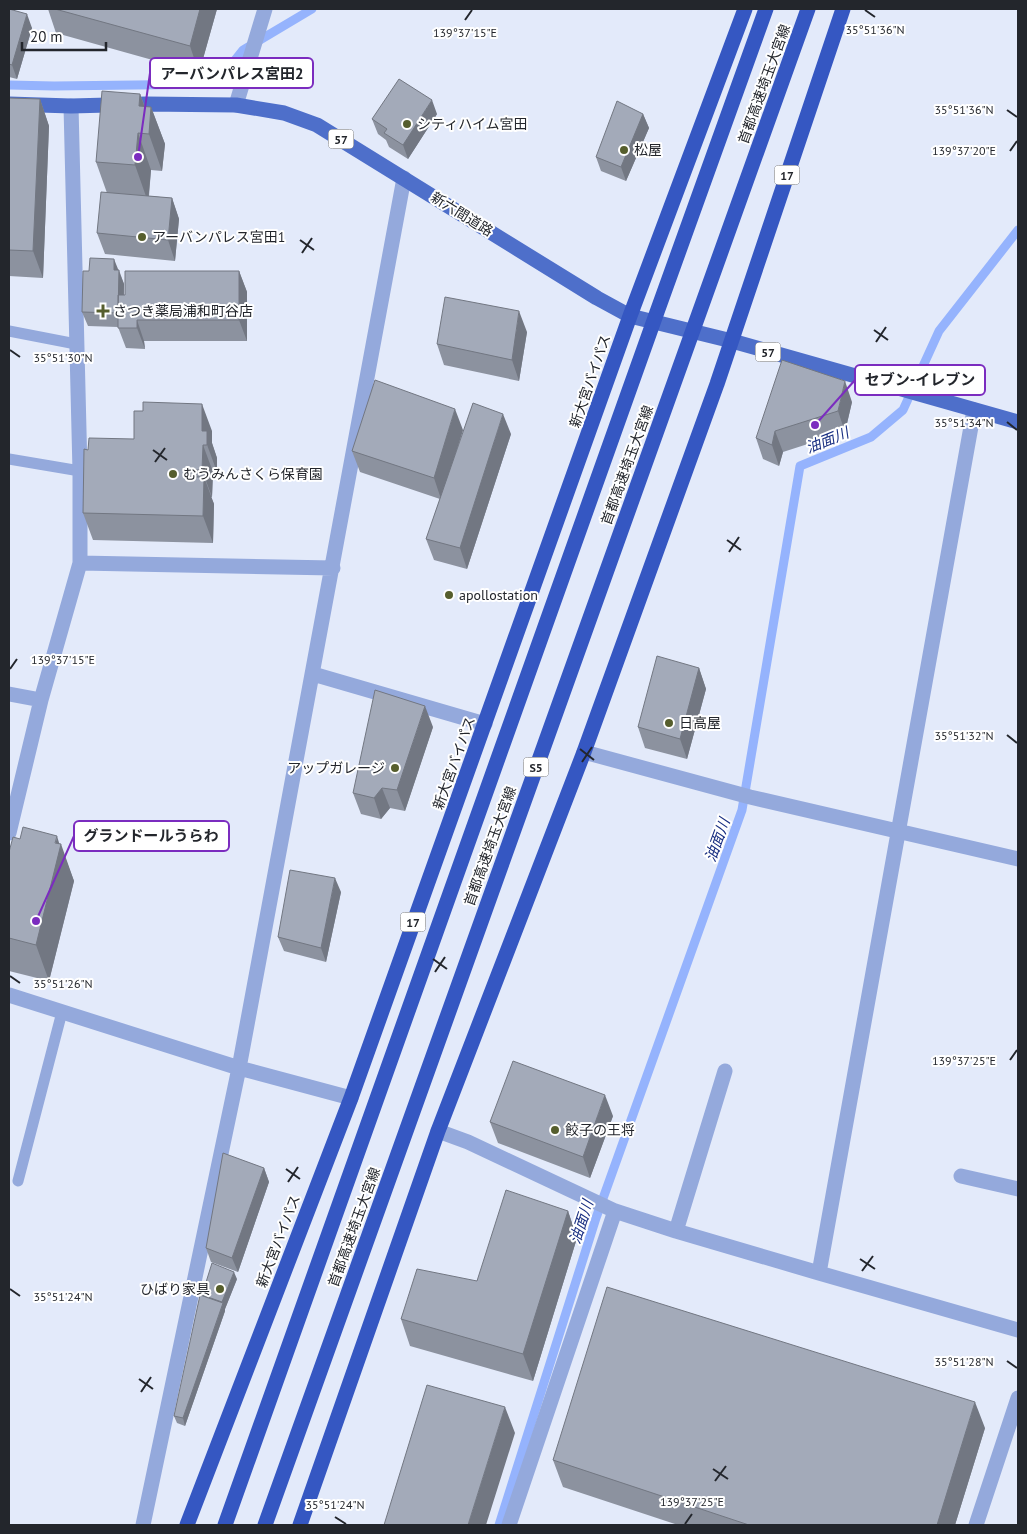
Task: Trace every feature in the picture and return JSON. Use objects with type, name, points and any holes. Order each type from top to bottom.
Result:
[{"type":"highway","name":"新大宮バイパス","points":[[187,1525],[351,1098],[630,316],[745,9]]},
{"type":"highway","name":"首都高速埼玉大宮線","points":[[225,1525],[766,9]]},
{"type":"highway","name":"首都高速埼玉大宮線","points":[[265,1525],[808,9]]},
{"type":"highway","name":"17","points":[[300,1525],[438,1131],[584,752],[732,341],[843,9]]},
{"type":"main road","name":"新六間道路","points":[[9,104],[71,106],[146,104],[236,105],[284,113],[318,125],[597,298],[630,316],[732,341],[1018,422]]},
{"type":"street","points":[[236,105],[265,9]]},
{"type":"street","points":[[9,833],[41,700],[80,563],[80,471],[71,106]]},
{"type":"street","points":[[143,1525],[240,1068],[404,178]]},
{"type":"street","points":[[819,1273],[974,410]]},
{"type":"street","points":[[80,563],[333,568]]},
{"type":"street","points":[[313,674],[485,724]]},
{"type":"street","points":[[9,694],[41,700]]},
{"type":"street","points":[[584,752],[745,795],[1018,859]]},
{"type":"street","points":[[9,996],[240,1068],[351,1098]]},
{"type":"street","points":[[676,1230],[725,1071]]},
{"type":"street","points":[[438,1131],[468,1142],[606,1206],[676,1230],[1018,1330]]},
{"type":"street","points":[[961,1176],[1018,1189]]},
{"type":"street","points":[[510,1525],[606,1206]]},
{"type":"street","points":[[976,1525],[1018,1398]]},
{"type":"lane","points":[[9,331],[76,344]]},
{"type":"lane","points":[[9,459],[80,471]]},
{"type":"lane","points":[[18,1180],[62,1012]]},
{"type":"building","points":[[9,9],[27,14],[12,65],[9,64]]},
{"type":"building","points":[[55,9],[200,9],[190,46]]},
{"type":"building","points":[[399,79],[432,100],[403,145],[384,133],[387,129],[372,119]]},
{"type":"building","points":[[102,91],[140,94],[139,106],[151,107],[149,134],[138,133],[135,165],[96,162]]},
{"type":"building","points":[[9,98],[40,99],[33,251],[9,250]]},
{"type":"building","points":[[617,101],[643,114],[621,167],[596,157]]},
{"type":"building","points":[[101,192],[172,198],[168,240],[97,233]]},
{"type":"building","points":[[90,258],[114,259],[114,270],[119,270],[118,313],[82,312],[83,271],[89,271]]},
{"type":"building","points":[[125,271],[239,271],[239,320],[137,320],[137,328],[118,328],[118,295],[125,295]]},
{"type":"building","points":[[445,297],[519,311],[512,360],[437,344]]},
{"type":"building","points":[[782,360],[845,381],[838,411],[775,431],[772,445],[756,438]]},
{"type":"building","points":[[375,380],[455,409],[434,478],[352,451]]},
{"type":"building","points":[[143,402],[202,404],[202,431],[207,431],[207,445],[203,445],[202,470],[190,470],[190,477],[204,477],[203,516],[83,513],[84,449],[88,450],[89,438],[134,439],[134,411],[143,411]]},
{"type":"building","points":[[473,403],[503,414],[460,548],[426,539]]},
{"type":"building","points":[[657,656],[699,668],[680,739],[638,727]]},
{"type":"building","points":[[375,690],[425,706],[397,790],[382,788],[374,798],[353,793]]},
{"type":"building","points":[[23,827],[57,836],[55,843],[61,844],[36,945],[9,938],[9,852],[13,837],[20,839]]},
{"type":"building","points":[[290,870],[335,878],[321,948],[278,937]]},
{"type":"building","name":"餃子の王将","points":[[513,1061],[605,1095],[583,1157],[490,1122]]},
{"type":"building","points":[[223,1153],[264,1168],[232,1258],[206,1248]]},
{"type":"building","points":[[506,1190],[568,1211],[523,1354],[401,1319],[417,1269],[477,1281]]},
{"type":"building","points":[[212,1263],[234,1272],[222,1302],[202,1295]]},
{"type":"building","points":[[607,1287],[975,1402],[937,1525],[749,1525],[553,1460]]},
{"type":"building","points":[[200,1295],[223,1303],[183,1418],[174,1416]]},
{"type":"building","points":[[427,1385],[505,1407],[468,1525],[384,1525]]},
{"type":"waterway","points":[[9,85],[216,84],[243,50],[312,9]]},
{"type":"waterway","name":"油面川","points":[[499,1525],[596,1218],[742,810],[800,466],[871,437],[903,410],[939,331],[1018,230]]},
{"type":"place","name":"シティハイム宮田","points":[[407,124]]},
{"type":"place","name":"松屋","points":[[624,150]]},
{"type":"place","name":"アーバンパレス宮田2","points":[[138,157]]},
{"type":"place","name":"アーバンパレス宮田1","points":[[142,237]]},
{"type":"place","name":"さつき薬局浦和町谷店","points":[[103,311]]},
{"type":"place","name":"セブン-イレブン","points":[[815,425]]},
{"type":"place","name":"むうみんさくら保育園","points":[[173,474]]},
{"type":"place","name":"apollostation","points":[[449,595]]},
{"type":"place","name":"日高屋","points":[[669,723]]},
{"type":"place","name":"アップガレージ","points":[[395,768]]},
{"type":"place","name":"グランドールうらわ","points":[[36,921]]},
{"type":"place","name":"餃子の王将","points":[[555,1130]]},
{"type":"place","name":"ひばり家具","points":[[220,1289]]}]
